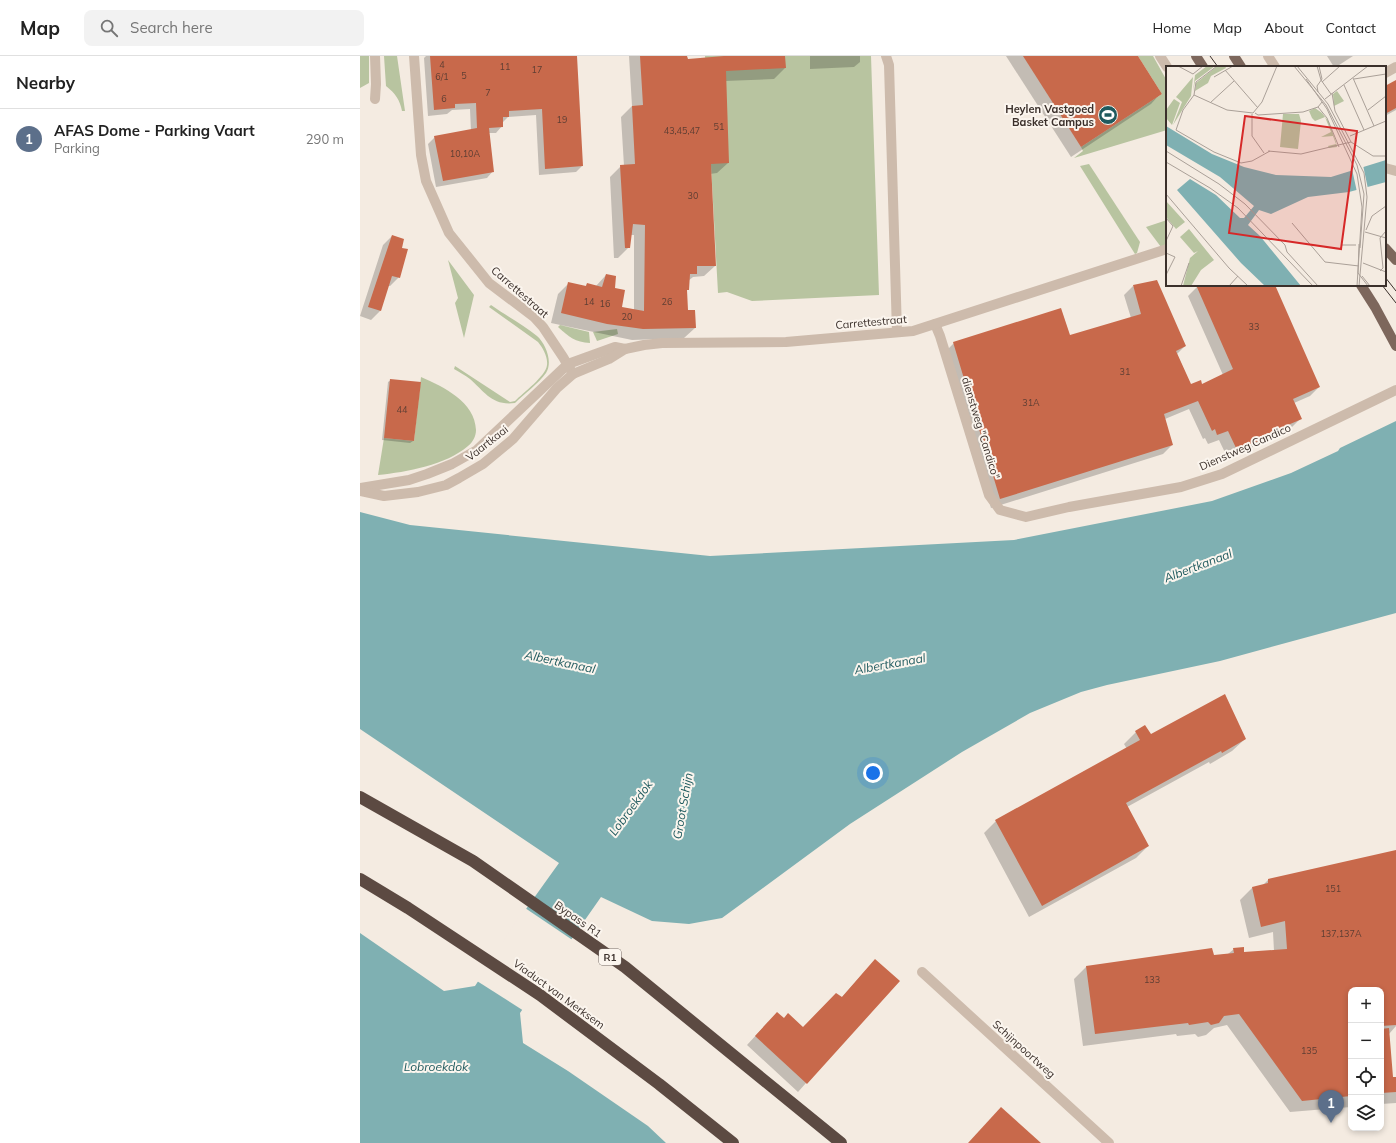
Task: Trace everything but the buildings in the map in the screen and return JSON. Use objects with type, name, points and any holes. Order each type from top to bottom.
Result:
[{"type":"highway","name":"Bypass R1","points":[[360,797],[473,861],[625,967],[841,1143]]},
{"type":"highway","name":"Viaduct van Merksem","points":[[360,879],[408,908],[540,995],[659,1084],[733,1143]]},
{"type":"main road","points":[[1196,56],[1202,66]]},
{"type":"main road","points":[[1234,56],[1241,66]]},
{"type":"main road","points":[[1386,249],[1396,260]]},
{"type":"main road","points":[[1362,286],[1375,306],[1396,346]]},
{"type":"street","points":[[375,56],[375,99]]},
{"type":"street","name":"Carrettestraat","points":[[414,56],[420,155],[426,182],[449,233],[489,283],[534,317],[543,327],[568,364],[572,374]]},
{"type":"street","points":[[886,56],[889,65],[897,332]]},
{"type":"street","points":[[1160,56],[1166,66]]},
{"type":"street","points":[[1268,56],[1274,66]]},
{"type":"street","points":[[1386,72],[1396,67]]},
{"type":"street","points":[[1386,168],[1396,171]]},
{"type":"street","name":"Carrettestraat","points":[[568,364],[615,347],[625,349],[662,343],[786,342],[913,331],[1166,249]]},
{"type":"street","name":"dienstweg \"Candico\"","points":[[936,324],[989,495],[1000,510],[1026,517]]},
{"type":"street","name":"Vaartkaai","points":[[360,491],[384,496],[418,492],[446,485],[483,464],[513,439],[547,399],[572,374],[609,359],[625,349]]},
{"type":"street","name":"Vaartkaai","points":[[360,488],[409,480],[452,464],[477,450],[568,364]]},
{"type":"street","name":"Dienstweg Candico","points":[[1026,517],[1069,507],[1181,488],[1215,476],[1396,390]]},
{"type":"street","name":"Schijnpoortweg","points":[[922,972],[1109,1143]]},
{"type":"green space","points":[[360,56],[369,56],[369,83],[360,88]]},
{"type":"green space","points":[[384,56],[397,56],[405,111],[402,111],[397,97],[386,86]]},
{"type":"green space","points":[[705,56],[871,56],[879,295],[752,301],[727,292],[718,293]]},
{"type":"green space","points":[[1138,56],[1153,56],[1166,79],[1166,130],[1074,158],[1083,151],[1081,147],[1162,94]]},
{"type":"green space","points":[[1089,164],[1140,242],[1137,253],[1135,254],[1080,166]]},
{"type":"green space","points":[[1166,220],[1166,245],[1161,247],[1146,227]]},
{"type":"green space","points":[[448,260],[474,295],[464,338],[455,303],[458,298]]},
{"type":"green space","points":[[491,305],[537,336],[548,353],[549,364],[546,373],[515,403],[500,402],[495,400],[470,379],[454,369],[455,366],[510,402],[515,401],[539,379],[546,369],[546,356],[538,342],[489,307]]},
{"type":"green space","points":[[560,325],[589,332],[590,343],[572,338],[558,327]]},
{"type":"green space","points":[[617,329],[618,334],[597,341],[593,332]]},
{"type":"green space","points":[[421,377],[457,397],[470,411],[476,430],[474,439],[459,453],[438,463],[413,470],[378,475],[384,438],[414,441]]},
{"type":"water","points":[[1396,421],[1396,613],[1220,661],[1081,692],[1030,713],[962,752],[850,824],[722,918],[689,924],[652,921],[601,897],[520,1013],[523,1043],[568,1071],[648,1126],[666,1143],[360,1143],[360,933],[444,991],[475,986],[526,909],[559,863],[360,729],[360,512],[410,525],[710,556],[1014,540],[1212,501],[1291,473]]},
{"type":"pier","points":[[525,908],[574,941],[524,1011],[477,981]]},
{"type":"tram line","points":[[1210,56],[1217,66]]},
{"type":"tram line","points":[[1386,278],[1396,291]]},
{"type":"tram line","points":[[1383,286],[1396,303]]},
{"type":"place","name":"Heylen Vastgoed Basket Campus","points":[[1108,115]]},
{"type":"place","name":"AFAS Dome - Parking Vaart","points":[[1331,1123]]},
{"type":"water label","name":"Albertkanaal","points":[[1198,566]]},
{"type":"water label","name":"Albertkanaal","points":[[560,662]]},
{"type":"water label","name":"Albertkanaal","points":[[890,664]]},
{"type":"water label","name":"Groot Schijn","points":[[683,806]]},
{"type":"water label","name":"Lobroekdok","points":[[631,808]]},
{"type":"water label","name":"Lobroekdok","points":[[436,1067]]}]
